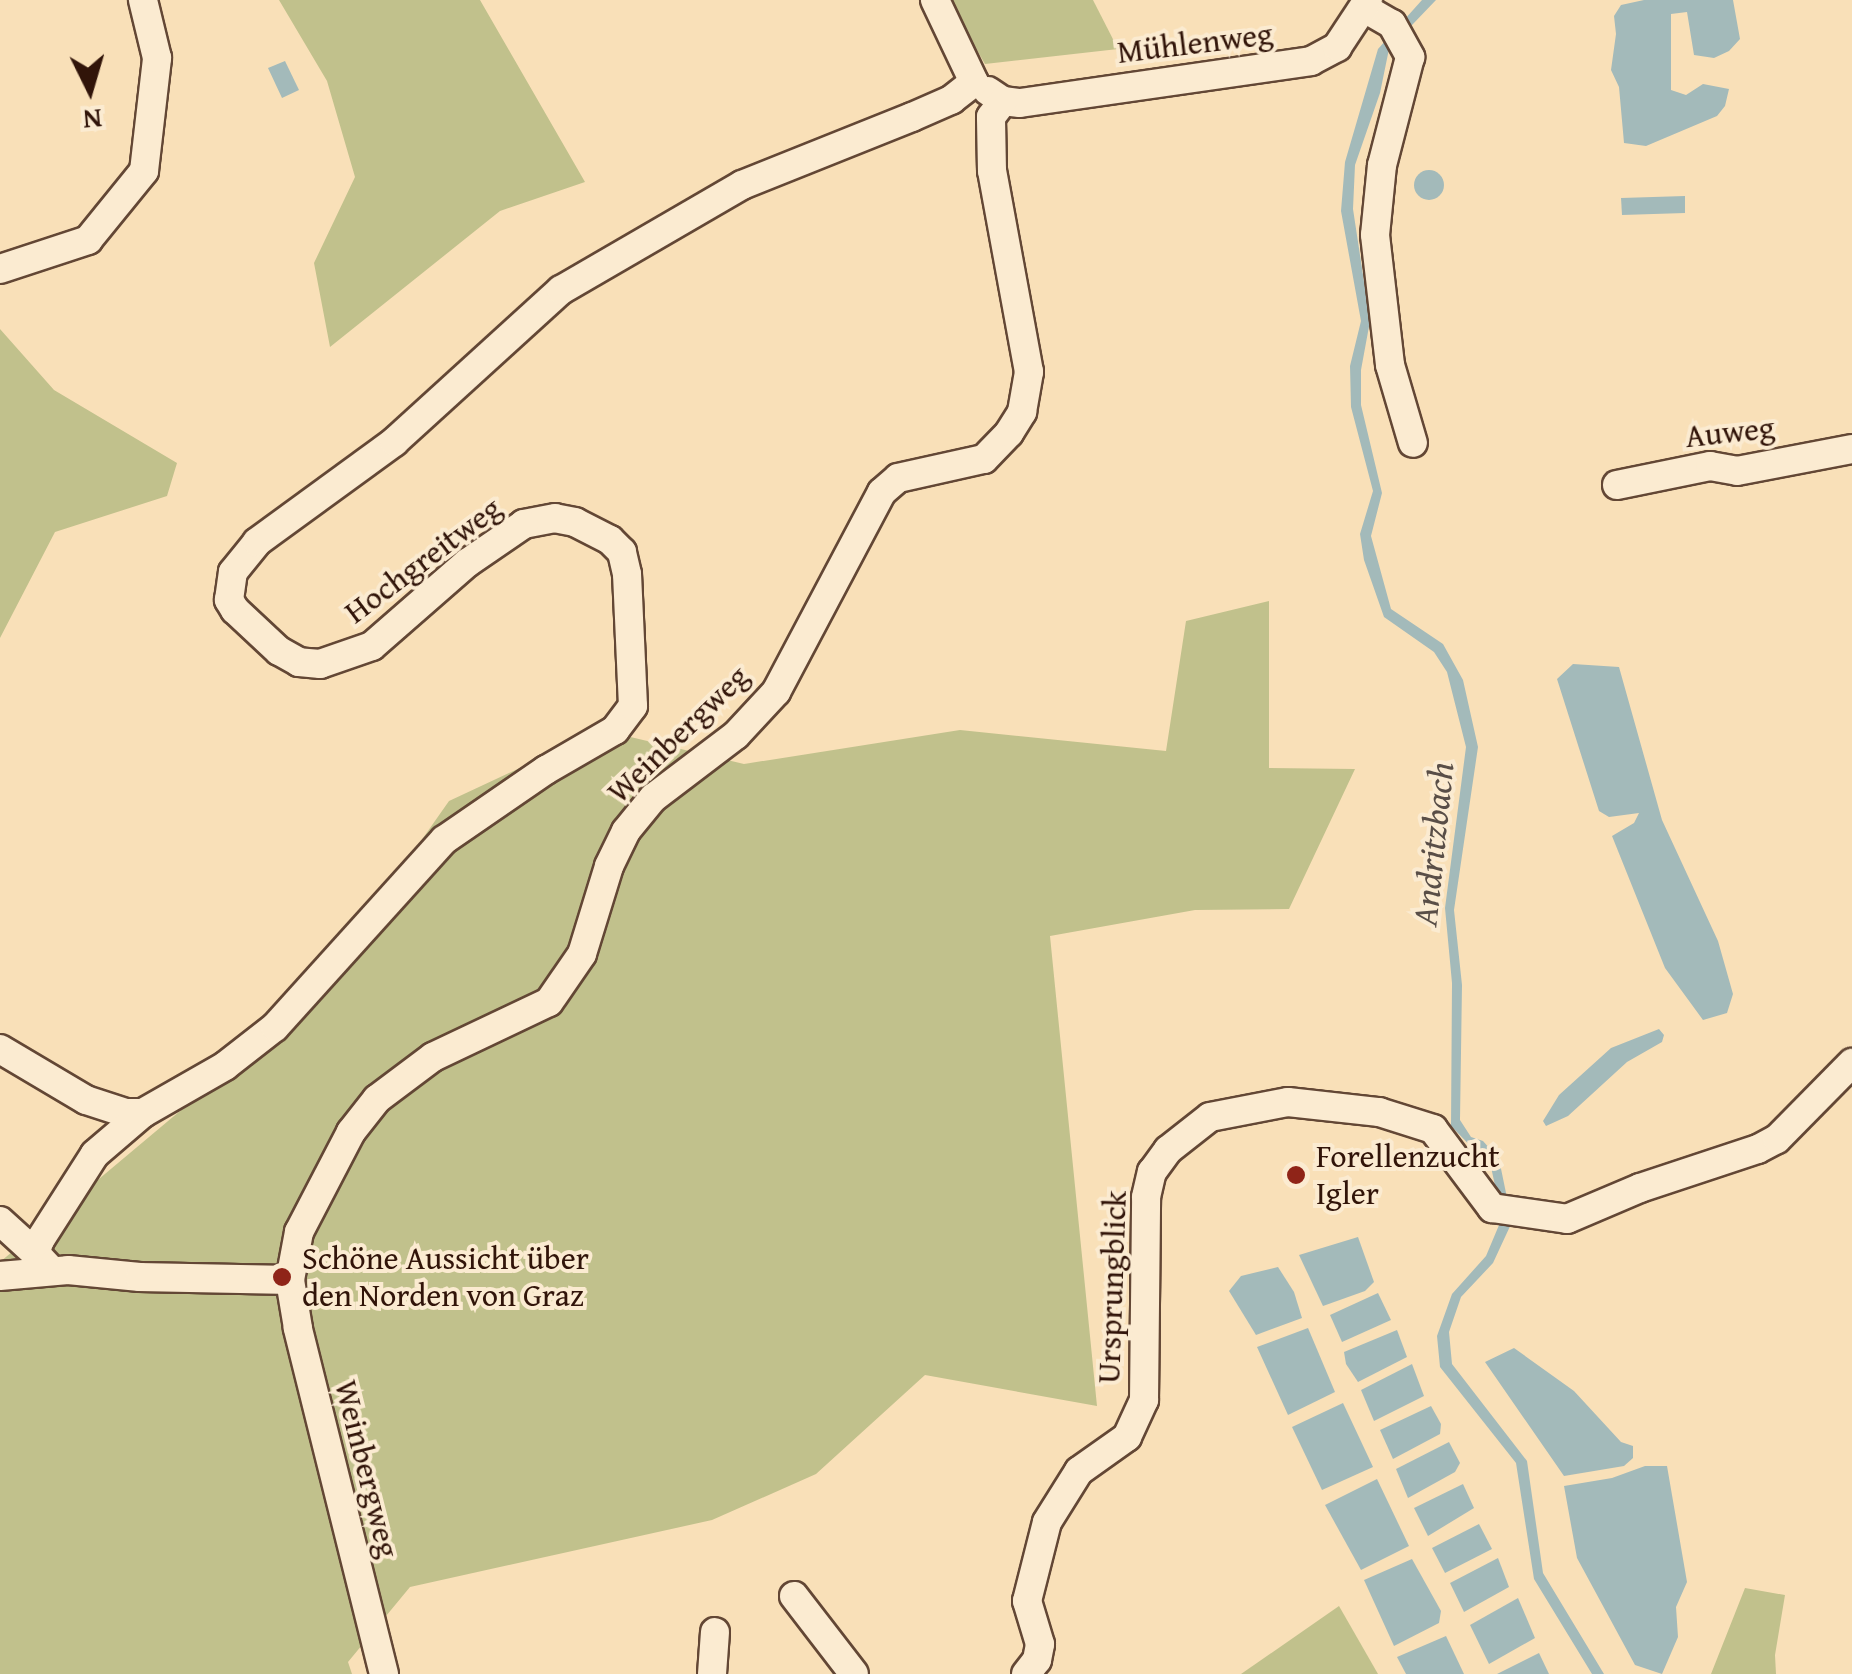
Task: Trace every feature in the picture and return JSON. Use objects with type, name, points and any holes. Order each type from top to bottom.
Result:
[{"type":"street","points":[[0,269],[88,240],[144,171],[156,58],[143,0]]},
{"type":"street","points":[[934,0],[974,82],[1003,102]]},
{"type":"street","points":[[1366,4],[1399,33],[1408,72],[1382,164],[1376,235],[1390,365],[1414,443]]},
{"type":"street","name":"Mühlenweg","points":[[1003,102],[1047,100],[1310,61],[1337,47],[1366,4]]},
{"type":"street","name":"Hochgreitweg","points":[[43,1262],[96,1154],[143,1113],[225,1066],[275,1027],[444,840],[546,770],[616,730],[633,706],[634,644],[622,552],[598,532],[575,522],[555,518],[524,524],[467,563],[372,646],[320,664],[299,662],[279,650],[235,610],[230,587],[242,557],[394,442],[561,290],[742,185],[951,100],[974,82]]},
{"type":"street","name":"Weinbergweg","points":[[384,1674],[318,1421],[290,1280],[307,1215],[352,1132],[377,1099],[432,1056],[549,1002],[582,954],[610,866],[626,831],[653,798],[736,734],[776,692],[882,492],[898,478],[984,459],[998,449],[1016,422],[1028,393],[1029,372],[992,171],[991,117],[1003,102]]},
{"type":"street","name":"Auweg","points":[[1616,485],[1710,466],[1737,472],[1852,450]]},
{"type":"street","points":[[0,1050],[86,1100],[126,1114],[143,1113]]},
{"type":"street","name":"Ursprungblick","points":[[1026,1674],[1037,1660],[1040,1644],[1026,1601],[1047,1522],[1079,1471],[1103,1458],[1136,1422],[1144,1400],[1146,1196],[1152,1172],[1168,1150],[1210,1117],[1288,1102],[1397,1118],[1433,1130],[1492,1208],[1521,1216],[1566,1219],[1640,1188],[1758,1150],[1850,1073]]},
{"type":"street","points":[[0,1221],[43,1262]]},
{"type":"street","points":[[0,1276],[43,1262],[290,1280]]},
{"type":"street","points":[[794,1596],[854,1674]]},
{"type":"street","points":[[712,1674],[715,1632]]},
{"type":"green space","points":[[279,0],[480,0],[585,182],[500,211],[330,347],[314,263],[355,177],[327,81]]},
{"type":"green space","points":[[948,0],[1093,0],[1118,49],[985,64]]},
{"type":"green space","points":[[0,329],[54,390],[177,463],[167,496],[55,532],[0,638]]},
{"type":"green space","points":[[1269,601],[1269,768],[1355,769],[1289,909],[1195,910],[1050,936],[1097,1406],[925,1375],[816,1474],[712,1520],[410,1587],[348,1662],[352,1674],[0,1674],[0,1262],[305,1006],[449,801],[601,730],[744,764],[960,730],[1166,751],[1186,621]]},
{"type":"green space","points":[[1745,1588],[1785,1595],[1775,1655],[1776,1674],[1711,1674]]},
{"type":"green space","points":[[1339,1606],[1378,1674],[1241,1674]]},
{"type":"water","points":[[1422,0],[1436,0],[1389,49],[1380,93],[1355,165],[1353,209],[1370,321],[1361,370],[1361,405],[1382,493],[1371,536],[1391,609],[1443,644],[1463,680],[1478,747],[1454,910],[1462,985],[1460,1120],[1471,1137],[1483,1141],[1499,1159],[1512,1222],[1493,1263],[1461,1297],[1449,1332],[1452,1364],[1527,1461],[1543,1573],[1604,1674],[1592,1674],[1534,1579],[1516,1463],[1440,1367],[1437,1336],[1452,1294],[1486,1256],[1502,1218],[1491,1167],[1451,1126],[1452,983],[1445,908],[1466,747],[1447,672],[1434,652],[1384,617],[1364,560],[1360,534],[1373,491],[1351,407],[1350,366],[1361,321],[1341,211],[1345,162],[1378,49]]},
{"type":"water","points":[[1644,0],[1733,0],[1740,39],[1729,51],[1714,58],[1694,55],[1687,12],[1671,14],[1671,90],[1686,95],[1703,84],[1729,89],[1725,106],[1717,116],[1646,146],[1624,143],[1619,87],[1611,70],[1614,16],[1621,5]]},
{"type":"water","points":[[285,61],[299,90],[282,98],[268,68]]},
{"type":"water","points":[[1429,170],[1443,179],[1444,185],[1435,199],[1429,200],[1415,191],[1414,185],[1423,171]]},
{"type":"water","points":[[1685,196],[1685,213],[1622,215],[1621,198]]},
{"type":"water","points":[[1573,664],[1619,667],[1662,820],[1718,941],[1733,994],[1727,1013],[1703,1020],[1665,968],[1612,836],[1634,823],[1639,813],[1609,817],[1599,811],[1557,679]]},
{"type":"water","points":[[1659,1029],[1664,1035],[1662,1042],[1627,1062],[1568,1116],[1546,1126],[1543,1121],[1559,1095],[1611,1048]]},
{"type":"water","points":[[1358,1237],[1374,1282],[1365,1291],[1323,1306],[1299,1255]]},
{"type":"water","points":[[1278,1267],[1294,1292],[1302,1318],[1256,1335],[1229,1291],[1241,1276]]},
{"type":"water","points":[[1378,1293],[1391,1320],[1342,1342],[1330,1315]]},
{"type":"water","points":[[1308,1328],[1335,1392],[1288,1415],[1257,1347]]},
{"type":"water","points":[[1397,1330],[1407,1357],[1358,1382],[1346,1364],[1344,1352]]},
{"type":"water","points":[[1514,1348],[1574,1391],[1621,1442],[1633,1446],[1633,1458],[1624,1466],[1564,1476],[1485,1362]]},
{"type":"water","points":[[1412,1364],[1424,1396],[1374,1421],[1361,1390]]},
{"type":"water","points":[[1343,1403],[1373,1467],[1322,1490],[1292,1427]]},
{"type":"water","points":[[1431,1406],[1441,1424],[1440,1434],[1393,1459],[1380,1430]]},
{"type":"water","points":[[1449,1442],[1460,1463],[1455,1472],[1408,1498],[1396,1469]]},
{"type":"water","points":[[1645,1466],[1667,1466],[1687,1582],[1676,1607],[1678,1637],[1662,1674],[1635,1665],[1577,1558],[1564,1486],[1612,1478]]},
{"type":"water","points":[[1377,1479],[1409,1546],[1361,1570],[1325,1505]]},
{"type":"water","points":[[1463,1484],[1474,1508],[1428,1536],[1414,1508]]},
{"type":"water","points":[[1479,1524],[1492,1549],[1445,1573],[1432,1548]]},
{"type":"water","points":[[1498,1558],[1509,1587],[1464,1612],[1450,1583]]},
{"type":"water","points":[[1412,1559],[1441,1611],[1439,1623],[1394,1646],[1364,1580]]},
{"type":"water","points":[[1518,1598],[1535,1638],[1489,1664],[1470,1625]]},
{"type":"water","points":[[1446,1636],[1464,1674],[1406,1674],[1397,1657]]},
{"type":"water","points":[[1539,1653],[1549,1674],[1497,1674]]},
{"type":"place","name":"Forellenzucht Igler","points":[[1296,1175]]},
{"type":"place","name":"Schöne Aussicht über den Norden von Graz","points":[[282,1277]]},
{"type":"water label","name":"Andritzbach","points":[[1433,844]]}]
